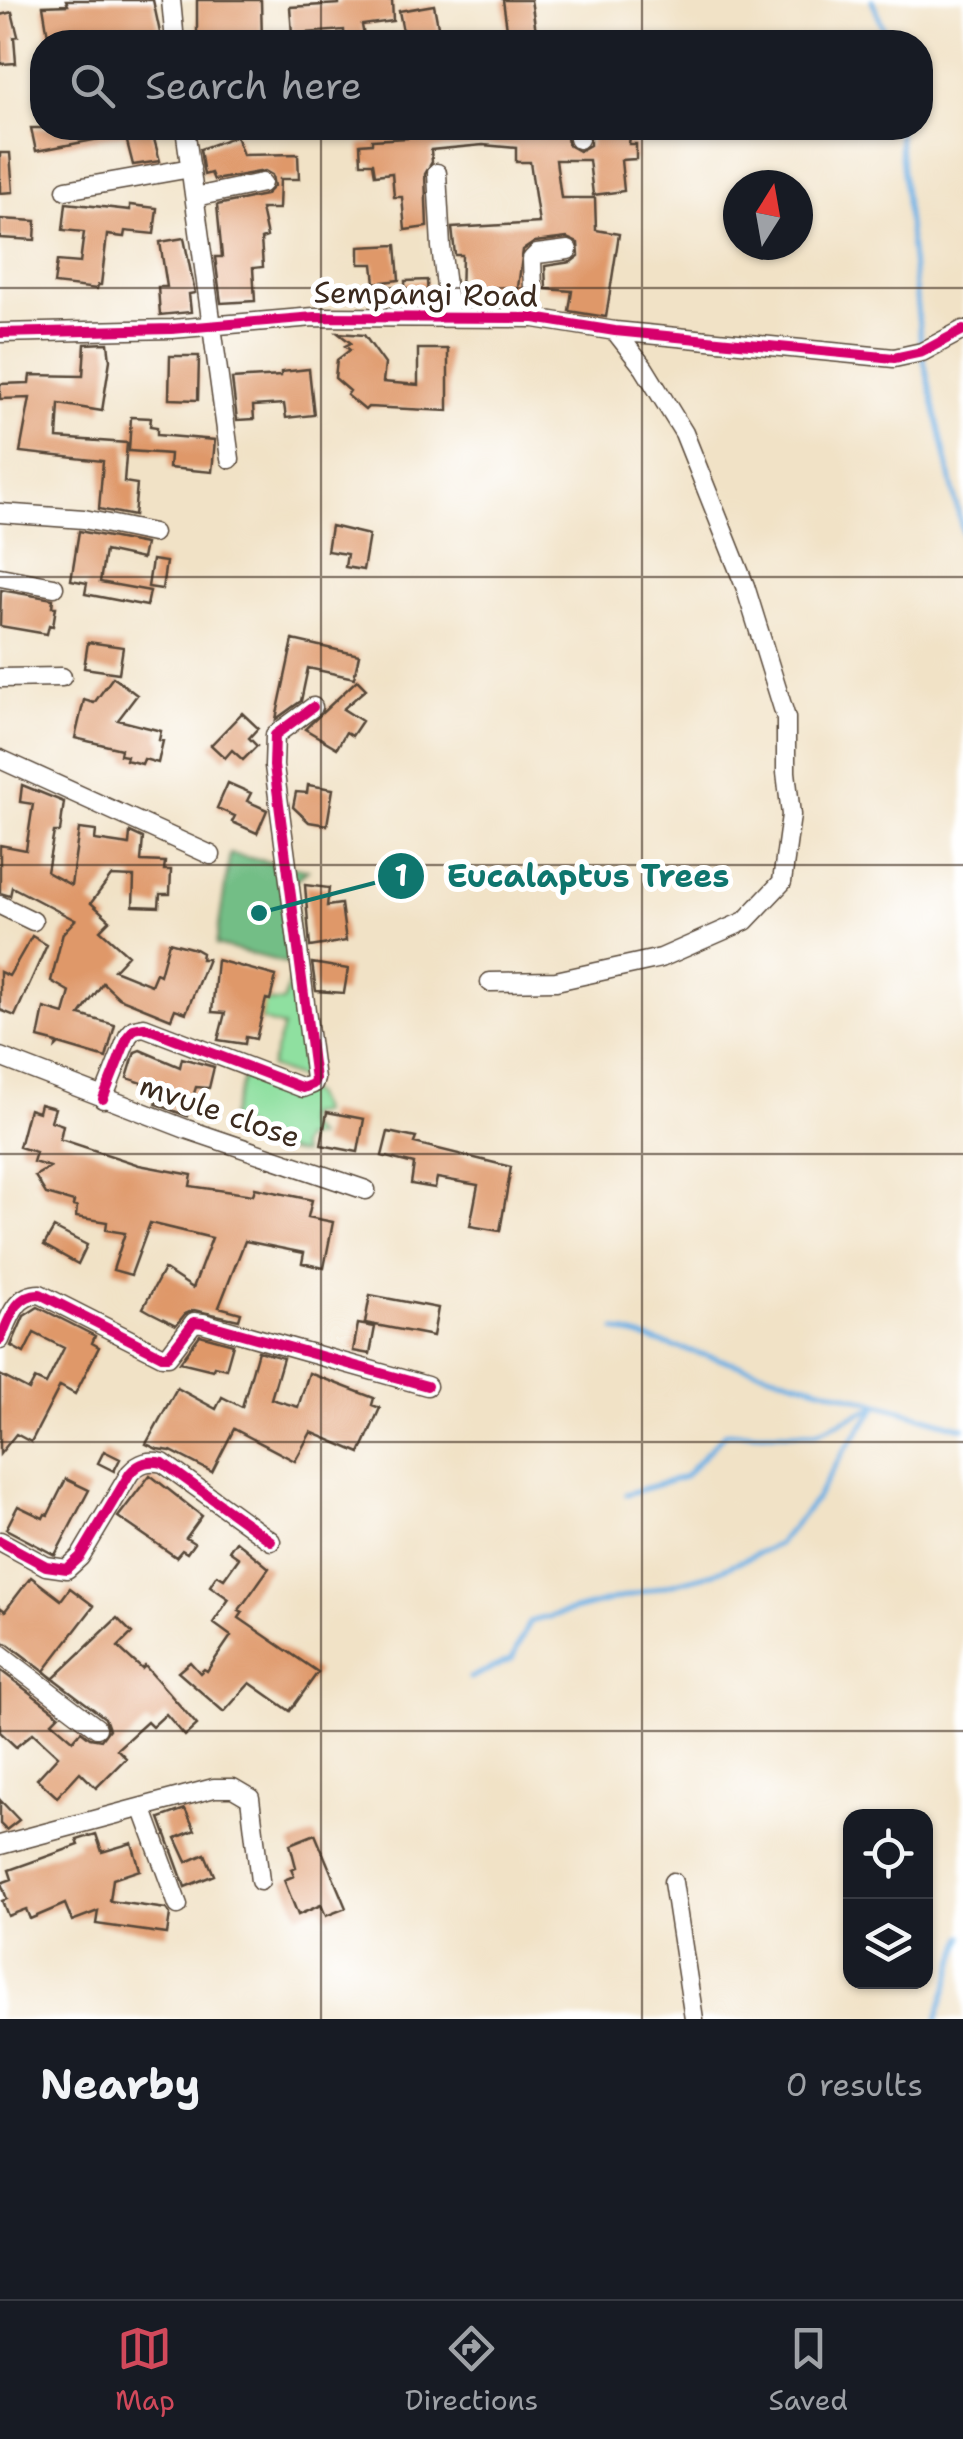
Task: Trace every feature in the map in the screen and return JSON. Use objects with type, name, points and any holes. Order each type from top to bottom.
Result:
[{"type":"street","points":[[171,0],[175,30]]},
{"type":"street","points":[[188,140],[230,459]]},
{"type":"street","points":[[66,190],[191,168]]},
{"type":"street","points":[[438,173],[441,247],[450,317]]},
{"type":"street","points":[[195,196],[262,183]]},
{"type":"street","points":[[534,318],[532,259],[537,254],[568,250]]},
{"type":"street","name":"Sempangi Road","points":[[0,333],[214,327],[314,316],[534,318],[894,358],[922,352],[963,330]]},
{"type":"street","points":[[490,982],[556,981],[661,958],[745,922],[782,882],[792,815],[786,772],[786,718],[745,586],[684,433],[616,330]]},
{"type":"street","points":[[0,513],[84,519],[153,533]]},
{"type":"street","points":[[0,577],[54,587]]},
{"type":"street","points":[[0,678],[62,677]]},
{"type":"street","points":[[103,1099],[128,1036],[134,1029],[144,1027],[303,1088],[313,1084],[274,766],[275,735],[313,708]]},
{"type":"street","points":[[0,759],[211,855]]},
{"type":"street","points":[[0,905],[34,921]]},
{"type":"street","name":"mvule close","points":[[0,1057],[103,1099],[366,1190]]},
{"type":"street","points":[[0,1340],[20,1300],[40,1294],[162,1356],[168,1356],[194,1322],[203,1323],[427,1386]]},
{"type":"street","points":[[0,1540],[46,1566],[67,1569],[80,1558],[130,1473],[138,1465],[153,1461],[163,1463],[271,1541]]},
{"type":"street","points":[[0,1654],[97,1728]]},
{"type":"street","points":[[0,1845],[214,1788],[233,1788],[250,1798],[260,1881]]},
{"type":"street","points":[[142,1807],[178,1905]]},
{"type":"street","points":[[672,1882],[694,2019]]},
{"type":"green space","points":[[230,854],[308,870],[295,881],[298,966],[216,945]]},
{"type":"green space","points":[[290,979],[307,1081],[270,1067],[283,1027],[261,1020],[264,1002],[283,1002]]},
{"type":"green space","points":[[246,1070],[312,1094],[321,1113],[306,1115],[305,1125],[317,1137],[303,1139],[299,1147],[302,1154],[271,1145],[229,1119]]},
{"type":"building","points":[[66,0],[153,0],[159,30],[47,30],[43,6],[68,5]]},
{"type":"building","points":[[197,0],[261,0],[262,30],[197,30]]},
{"type":"building","points":[[339,0],[392,0],[393,21],[362,25],[363,30],[292,30],[290,7],[339,4]]},
{"type":"building","points":[[503,0],[531,0],[536,30],[507,30]]},
{"type":"building","points":[[434,5],[439,30],[403,30],[399,11]]},
{"type":"building","points":[[12,12],[18,36],[14,37],[16,63],[1,64],[0,15]]},
{"type":"building","points":[[34,140],[94,140],[36,151]]},
{"type":"building","points":[[127,140],[154,140],[160,161],[133,165]]},
{"type":"building","points":[[237,140],[243,155],[298,154],[299,179],[280,179],[279,209],[261,209],[267,237],[261,239],[263,267],[253,268],[255,301],[221,303],[215,257],[222,257],[217,205],[265,195],[274,186],[272,175],[265,171],[214,180],[211,173],[204,175],[200,149]]},
{"type":"building","points":[[567,140],[568,145],[579,151],[590,145],[590,140],[630,140],[629,144],[636,144],[636,159],[621,160],[624,191],[593,195],[589,160],[556,160],[561,198],[595,198],[596,230],[619,234],[606,317],[569,311],[572,291],[546,289],[545,266],[571,262],[579,256],[578,243],[567,238],[535,242],[523,250],[517,295],[486,293],[486,302],[461,301],[462,255],[455,255],[452,228],[539,223],[530,162],[516,162],[516,148],[483,145],[431,150],[432,162],[425,174],[427,227],[405,230],[402,197],[394,197],[392,173],[375,175],[373,163],[361,163],[360,144]]},
{"type":"building","points":[[0,153],[10,153],[13,192],[0,193]]},
{"type":"building","points":[[66,203],[130,210],[130,205],[157,208],[154,234],[125,231],[124,237],[107,235],[101,285],[97,289],[54,284],[57,261],[80,263],[84,232],[63,230]]},
{"type":"building","points":[[0,219],[36,221],[35,240],[0,238]]},
{"type":"building","points":[[184,238],[195,293],[189,294],[191,312],[160,315],[158,287],[167,287],[160,242]]},
{"type":"building","points":[[396,245],[399,280],[375,283],[373,264],[359,264],[359,247]]},
{"type":"building","points":[[427,280],[428,302],[406,303],[405,281]]},
{"type":"building","points":[[338,333],[364,335],[385,364],[383,382],[418,385],[418,349],[448,349],[448,411],[368,407],[365,410],[335,378],[337,360],[350,350],[345,346],[351,343]]},
{"type":"building","points":[[108,343],[110,360],[102,411],[59,404],[57,438],[127,443],[124,482],[137,484],[134,516],[99,509],[103,461],[20,452],[30,398],[0,399],[0,384],[29,383],[30,375],[83,376],[85,344]]},
{"type":"building","points":[[170,356],[199,356],[198,400],[169,399]]},
{"type":"building","points":[[309,369],[314,415],[286,418],[284,404],[253,406],[254,419],[237,420],[232,379],[281,376],[281,372]]},
{"type":"building","points":[[131,417],[151,418],[150,426],[157,427],[157,435],[215,440],[212,472],[169,468],[170,454],[129,451]]},
{"type":"building","points":[[331,526],[369,535],[363,570],[345,567],[347,554],[327,551]]},
{"type":"building","points":[[79,531],[145,544],[142,559],[105,551],[100,582],[150,591],[147,606],[85,594],[87,583],[71,580]]},
{"type":"building","points":[[152,560],[166,562],[162,589],[148,587]]},
{"type":"building","points":[[1,590],[53,599],[53,626],[49,625],[47,634],[0,626]]},
{"type":"building","points":[[293,640],[359,655],[354,678],[308,668],[301,701],[276,719]]},
{"type":"building","points":[[88,642],[123,647],[119,673],[84,668]]},
{"type":"building","points":[[113,677],[137,695],[118,720],[161,731],[158,763],[126,760],[127,756],[120,755],[121,749],[75,738],[84,700],[94,703]]},
{"type":"building","points":[[357,680],[366,689],[343,709],[362,721],[352,736],[346,732],[337,748],[305,729]]},
{"type":"building","points":[[242,713],[258,728],[249,738],[257,746],[243,760],[232,750],[225,758],[211,745]]},
{"type":"building","points":[[228,783],[251,793],[247,801],[267,810],[257,833],[232,822],[235,816],[217,808]]},
{"type":"building","points":[[22,785],[64,802],[60,832],[54,832],[47,872],[71,885],[79,829],[96,831],[95,840],[129,845],[130,832],[143,838],[141,861],[165,862],[164,870],[171,870],[170,894],[160,894],[159,907],[133,906],[134,877],[111,876],[91,903],[110,920],[100,930],[128,955],[114,970],[151,985],[156,973],[160,975],[169,942],[195,949],[202,953],[201,959],[208,959],[186,1013],[175,1009],[171,1019],[119,998],[103,983],[80,1015],[115,1025],[106,1058],[59,1044],[56,1047],[57,1043],[38,1038],[44,1008],[64,1014],[70,992],[51,981],[63,933],[75,920],[12,887],[10,896],[0,893],[0,845],[26,850],[33,804],[20,802]]},
{"type":"building","points":[[308,785],[333,789],[327,825],[309,822],[293,807],[296,792],[307,793]]},
{"type":"building","points":[[305,885],[329,888],[327,906],[341,904],[346,941],[310,947]]},
{"type":"building","points":[[32,936],[47,945],[15,1016],[0,1010],[0,972],[9,976]]},
{"type":"building","points":[[217,960],[276,976],[256,1039],[246,1037],[245,1044],[218,1040],[225,1013],[212,1012]]},
{"type":"building","points":[[312,963],[348,969],[344,993],[316,991]]},
{"type":"building","points":[[140,1050],[180,1067],[182,1058],[214,1067],[209,1088],[196,1087],[187,1116],[156,1104],[161,1089],[127,1078],[135,1052]]},
{"type":"building","points":[[40,1104],[55,1108],[51,1121],[63,1125],[60,1139],[139,1165],[192,1175],[190,1186],[253,1195],[255,1188],[312,1200],[308,1217],[333,1222],[324,1268],[302,1263],[304,1253],[245,1241],[219,1307],[241,1313],[239,1320],[194,1310],[176,1325],[143,1308],[164,1269],[193,1288],[212,1238],[150,1223],[131,1275],[113,1270],[125,1233],[106,1230],[107,1222],[76,1217],[74,1202],[46,1194],[35,1176],[50,1167],[33,1162],[36,1152],[19,1147],[29,1109],[38,1112]]},
{"type":"building","points":[[327,1112],[364,1119],[358,1152],[321,1145]]},
{"type":"building","points":[[388,1132],[416,1138],[414,1143],[511,1167],[500,1231],[470,1226],[478,1185],[437,1178],[435,1188],[411,1184],[414,1164],[382,1156]]},
{"type":"building","points":[[54,1228],[87,1245],[78,1264],[44,1245]]},
{"type":"building","points":[[370,1295],[438,1308],[433,1336],[365,1323]]},
{"type":"building","points":[[38,1307],[95,1336],[92,1343],[99,1347],[75,1394],[60,1386],[31,1442],[16,1434],[0,1454],[0,1375],[29,1390],[35,1379],[46,1384],[64,1348],[34,1333],[24,1353],[11,1346],[24,1316]]},
{"type":"building","points":[[358,1324],[375,1327],[370,1354],[353,1351]]},
{"type":"building","points":[[200,1335],[233,1344],[226,1369],[180,1362]]},
{"type":"building","points":[[258,1351],[283,1358],[271,1399],[298,1407],[309,1373],[374,1398],[372,1405],[380,1408],[360,1453],[311,1432],[295,1461],[234,1429],[212,1472],[171,1451],[146,1444],[177,1388],[216,1409],[222,1397],[242,1407]]},
{"type":"building","points":[[104,1451],[120,1459],[114,1471],[98,1463]]},
{"type":"building","points":[[150,1475],[202,1516],[186,1538],[194,1543],[187,1553],[182,1550],[176,1557],[118,1517]]},
{"type":"building","points":[[66,1479],[89,1490],[55,1555],[6,1529],[18,1506],[43,1518],[48,1515]]},
{"type":"building","points":[[236,1541],[269,1568],[239,1610],[243,1612],[239,1618],[318,1672],[290,1711],[250,1683],[224,1712],[178,1672],[190,1662],[200,1673],[207,1671],[231,1636],[213,1623],[229,1599],[210,1586],[217,1575],[224,1579],[239,1558],[229,1551]]},
{"type":"building","points":[[31,1577],[61,1600],[70,1588],[94,1606],[44,1671],[0,1642],[0,1607],[5,1611]]},
{"type":"building","points":[[117,1618],[132,1633],[118,1647],[142,1669],[145,1666],[197,1725],[185,1736],[166,1714],[152,1727],[147,1722],[117,1749],[126,1758],[96,1788],[80,1772],[57,1797],[37,1779],[58,1756],[33,1733],[16,1747],[0,1732],[0,1670],[59,1715],[52,1722],[73,1740],[81,1731],[101,1740],[109,1729],[105,1718],[53,1679]]},
{"type":"building","points":[[0,1800],[19,1820],[6,1830],[0,1824]]},
{"type":"building","points":[[185,1809],[195,1830],[176,1838],[187,1862],[205,1854],[214,1875],[185,1887],[160,1818]]},
{"type":"building","points":[[96,1834],[102,1852],[132,1843],[140,1870],[113,1879],[110,1901],[166,1909],[170,1914],[167,1934],[96,1924],[98,1911],[72,1921],[65,1904],[30,1919],[26,1909],[8,1916],[1,1883],[12,1879],[9,1870],[79,1845],[77,1840]]},
{"type":"building","points":[[315,1834],[346,1908],[326,1916],[321,1905],[298,1915],[284,1880],[294,1876],[291,1869],[296,1867],[290,1844]]},
{"type":"waterway","points":[[872,0],[884,30]]},
{"type":"waterway","points":[[899,140],[921,345]]},
{"type":"waterway","points":[[923,356],[963,534]]},
{"type":"waterway","points":[[616,1330],[963,1428]]},
{"type":"waterway","points":[[470,1678],[512,1659],[529,1622],[714,1573],[778,1544],[816,1499],[877,1406]]},
{"type":"waterway","points":[[626,1494],[684,1477],[725,1433],[816,1433],[874,1407]]},
{"type":"waterway","points":[[937,2019],[963,1937]]},
{"type":"cycle path","points":[[0,333],[172,329],[314,317],[534,318],[615,331],[894,358],[922,352],[963,330]]},
{"type":"cycle path","points":[[103,1099],[128,1036],[134,1029],[144,1027],[303,1088],[313,1084],[274,766],[275,735],[313,707]]},
{"type":"cycle path","points":[[0,1340],[19,1303],[40,1294],[162,1356],[168,1356],[194,1322],[203,1323],[427,1386]]},
{"type":"cycle path","points":[[0,1541],[46,1566],[67,1569],[80,1557],[130,1473],[141,1464],[153,1462],[163,1463],[271,1541]]},
{"type":"place","name":"Eucalaptus Trees","points":[[259,913]]}]
